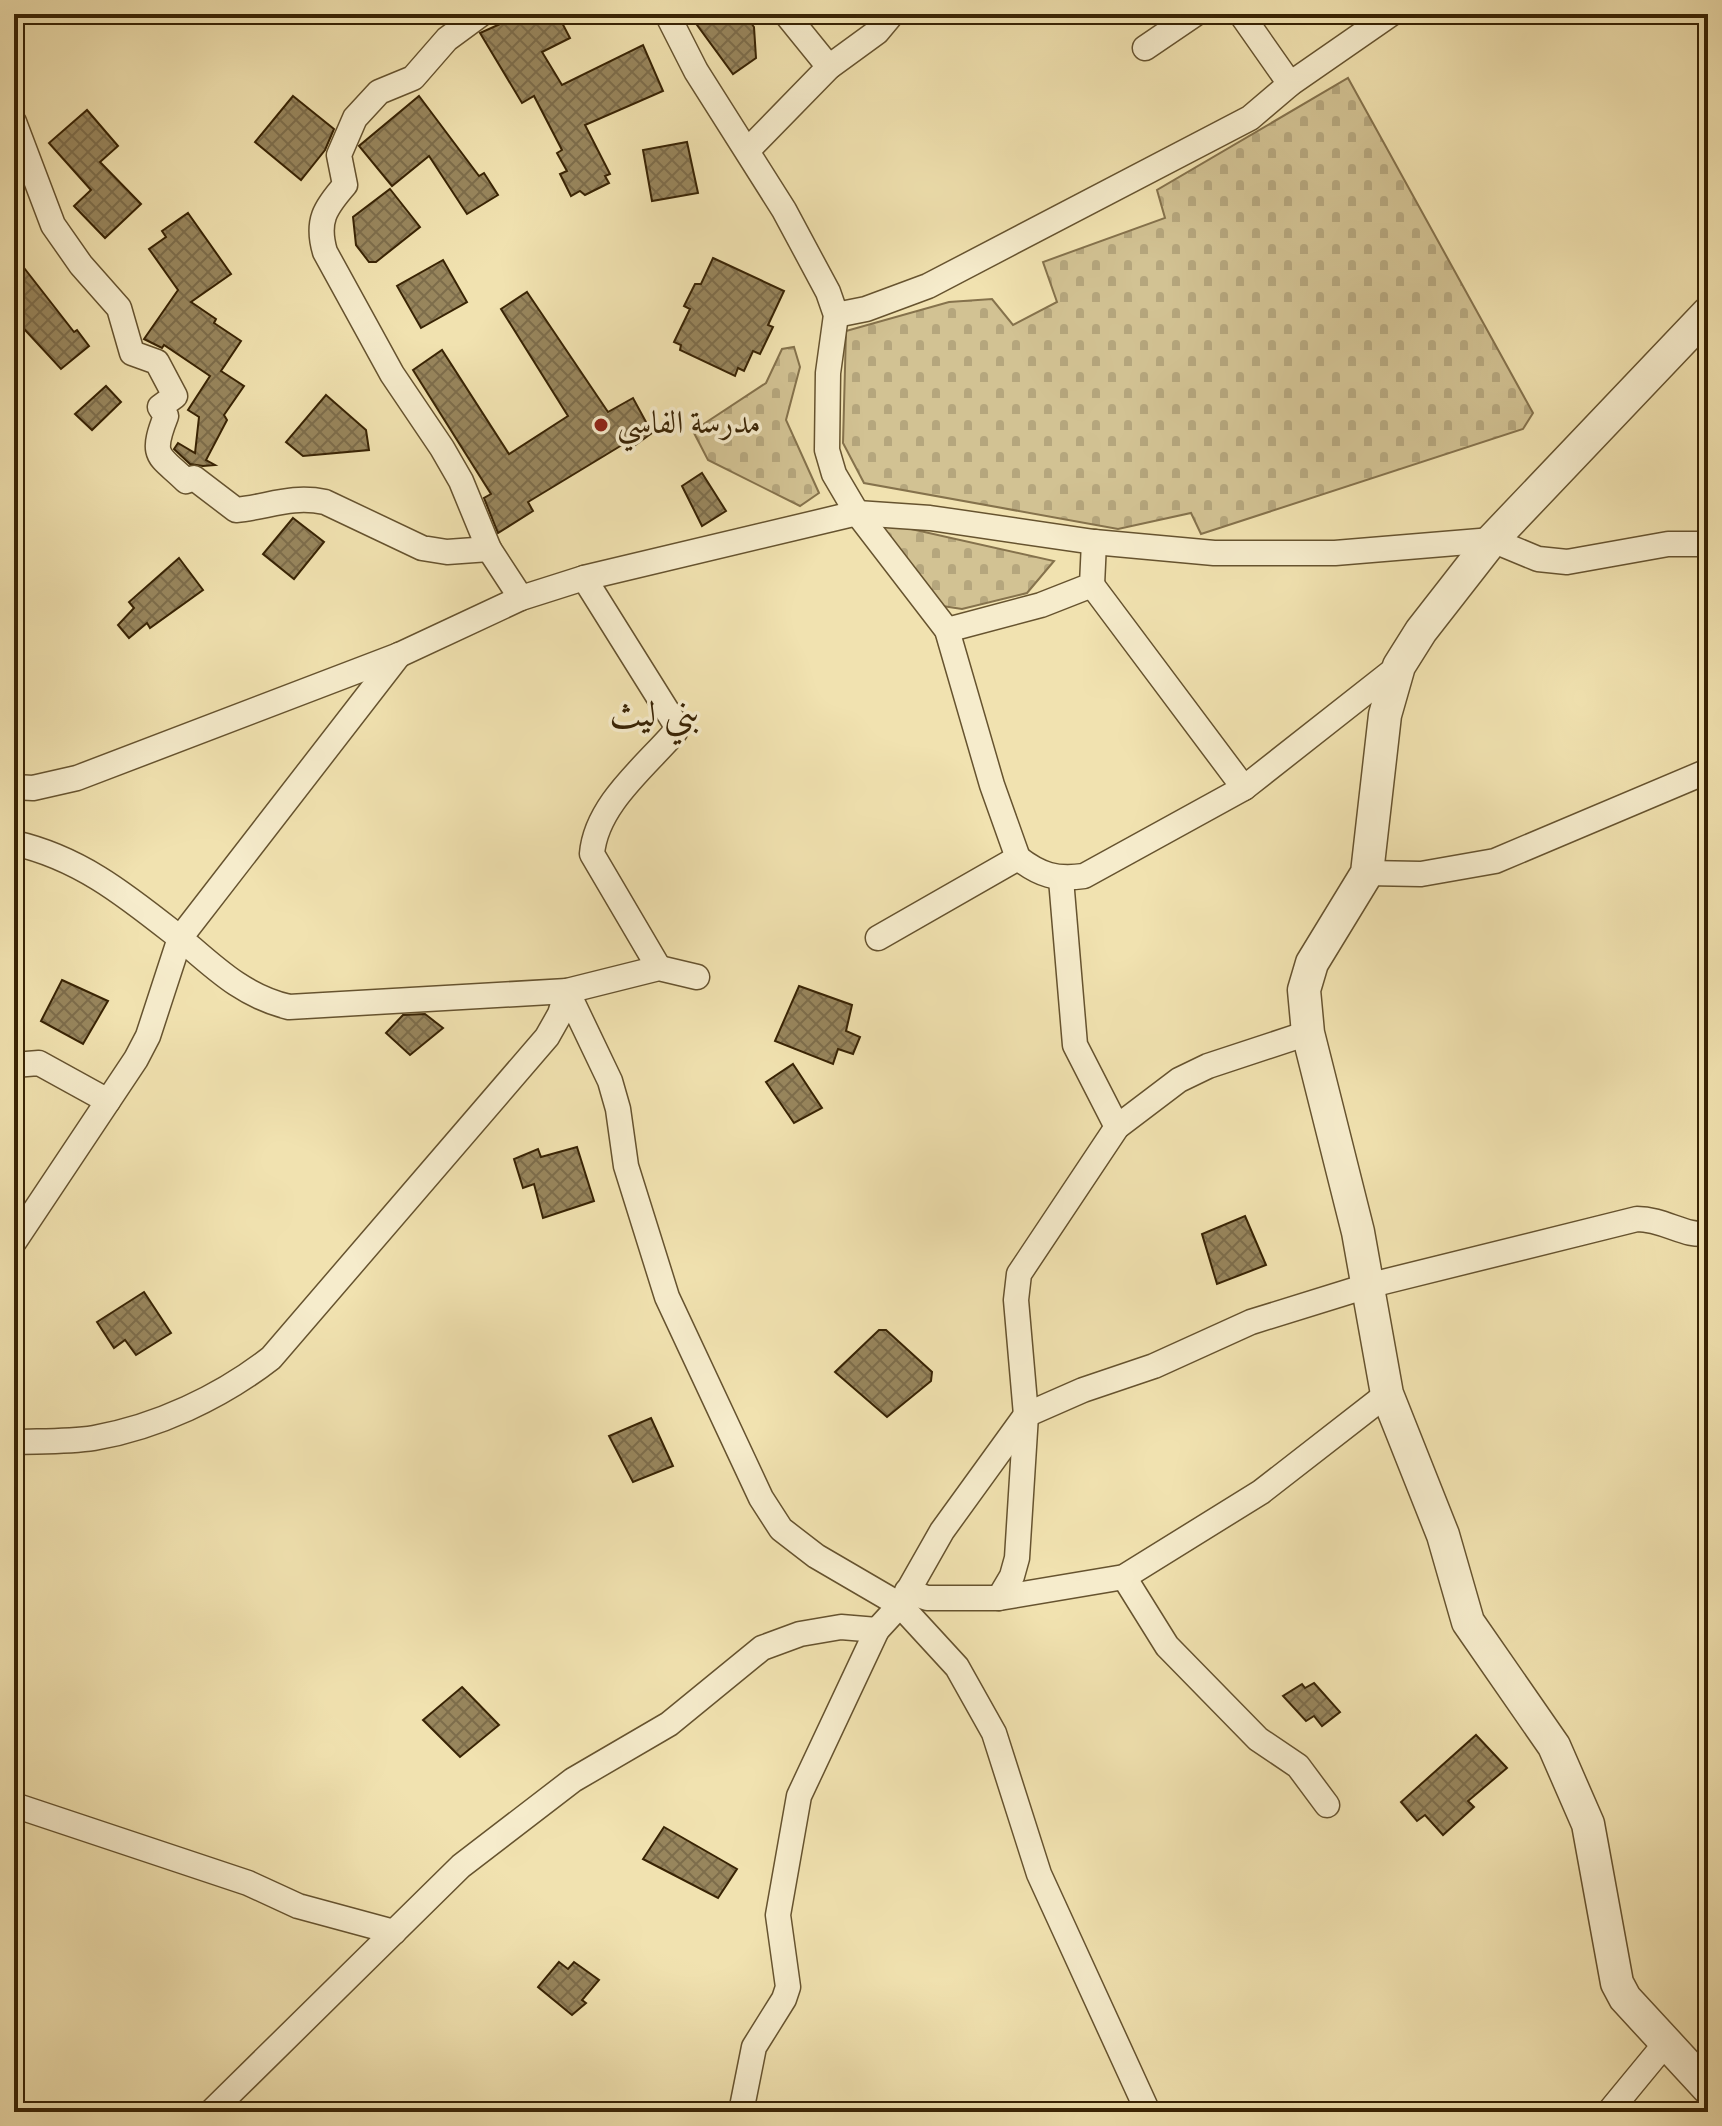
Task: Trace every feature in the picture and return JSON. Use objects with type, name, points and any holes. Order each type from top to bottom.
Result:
[{"type":"street","points":[[481,14],[447,39],[413,78],[379,92],[355,118],[339,155],[345,185],[327,205],[320,220],[320,235],[325,252],[392,374],[461,481],[489,549],[521,598]]},
{"type":"street","points":[[667,14],[696,71],[748,150],[802,242],[836,315],[828,373],[827,450],[834,474],[857,513],[947,630],[992,785],[1018,858],[1045,875],[1061,879],[1084,876],[1244,788],[1399,666]]},
{"type":"street","points":[[786,14],[829,67]]},
{"type":"street","points":[[748,150],[829,67],[877,32],[892,14]]},
{"type":"street","points":[[1145,48],[1195,14]]},
{"type":"street","points":[[1241,14],[1290,84]]},
{"type":"street","points":[[836,315],[879,305],[963,269],[1007,242],[1250,118],[1290,84],[1391,14]]},
{"type":"street","points":[[14,122],[53,225],[81,265],[119,308],[132,353],[157,362],[175,396],[160,407],[166,416],[159,433],[159,456],[166,466],[186,481],[194,478],[236,510],[283,499],[309,498],[325,502],[422,548],[447,552],[489,549]]},
{"type":"street","points":[[1708,313],[1492,540],[1421,631],[1399,666],[1385,715],[1367,873],[1306,976],[1308,1033],[1358,1232],[1387,1394],[1443,1535],[1468,1622],[1534,1714],[1581,1805],[1588,1824],[1617,1983],[1625,1998],[1708,2088]]},
{"type":"street","points":[[14,787],[33,788],[77,778],[399,655],[521,598],[584,578],[857,513],[930,518],[1094,542],[1214,553],[1335,553],[1492,540],[1538,559],[1567,562],[1668,544],[1708,544]]},
{"type":"street","points":[[1094,542],[1092,585],[1244,788]]},
{"type":"street","points":[[584,578],[676,725],[675,732],[609,808],[594,839],[592,854],[659,968]]},
{"type":"street","points":[[947,630],[1041,605],[1092,585]]},
{"type":"street","points":[[14,1242],[148,1036],[180,938],[399,655]]},
{"type":"street","points":[[1367,873],[1421,874],[1495,861],[1708,771]]},
{"type":"street","points":[[14,843],[67,859],[103,877],[237,987],[261,1001],[289,1007],[567,991],[659,968],[697,977]]},
{"type":"street","points":[[878,938],[1018,858]]},
{"type":"street","points":[[1061,879],[1075,1045],[1117,1127]]},
{"type":"street","points":[[14,1442],[95,1438],[155,1420],[210,1399],[271,1358],[547,1037],[560,1014],[567,991]]},
{"type":"street","points":[[567,991],[610,1081],[618,1109],[626,1166],[667,1297],[761,1498],[781,1529],[816,1556],[903,1598],[999,1598],[1124,1577],[1261,1492],[1387,1394]]},
{"type":"street","points":[[999,1598],[1012,1576],[1017,1558],[1026,1415],[1016,1300],[1019,1274],[1117,1127],[1179,1080],[1208,1066],[1308,1033]]},
{"type":"street","points":[[14,1065],[39,1063],[108,1101]]},
{"type":"street","points":[[741,2112],[754,2047],[784,1999],[788,1987],[778,1915],[799,1796],[877,1630],[903,1598],[942,1531],[1026,1415],[1083,1390],[1154,1366],[1251,1322],[1367,1286],[1637,1219],[1657,1219],[1704,1238]]},
{"type":"street","points":[[1124,1577],[1167,1646],[1258,1739],[1298,1766],[1327,1805]]},
{"type":"street","points":[[903,1598],[957,1667],[994,1733],[1039,1874],[1148,2112]]},
{"type":"street","points":[[211,2112],[461,1866],[573,1780],[669,1724],[762,1648],[800,1634],[841,1627],[877,1630]]},
{"type":"street","points":[[14,1805],[235,1878],[298,1906],[394,1932]]},
{"type":"street","points":[[1609,2112],[1665,2044]]},
{"type":"green space","points":[[1348,78],[1533,413],[1523,429],[1201,534],[1191,513],[1118,529],[864,483],[843,443],[846,331],[949,302],[992,299],[1013,325],[1057,302],[1043,262],[1165,218],[1157,190]]},
{"type":"green space","points":[[794,347],[800,367],[786,420],[819,493],[800,506],[708,460],[693,431],[766,383],[782,349]]},
{"type":"green space","points":[[862,518],[1054,561],[1027,593],[962,609],[936,605]]},
{"type":"building","points":[[689,14],[744,14],[754,27],[756,58],[733,74]]},
{"type":"building","points":[[559,17],[570,38],[542,52],[562,85],[643,45],[663,91],[585,125],[610,174],[605,176],[609,183],[585,195],[580,191],[571,196],[560,174],[567,171],[557,153],[562,150],[534,96],[522,103],[480,33],[509,20]]},
{"type":"building","points":[[293,96],[334,129],[325,150],[301,180],[255,142]]},
{"type":"building","points":[[419,96],[479,176],[484,173],[498,195],[467,214],[429,156],[392,186],[359,146]]},
{"type":"building","points":[[87,110],[118,146],[100,162],[141,204],[105,238],[74,206],[91,190],[49,143]]},
{"type":"building","points":[[687,142],[698,193],[652,201],[643,150]]},
{"type":"building","points":[[390,189],[420,227],[376,262],[369,262],[356,245],[353,217]]},
{"type":"building","points":[[188,213],[231,274],[191,302],[216,319],[214,323],[241,341],[221,371],[244,386],[224,415],[227,420],[206,460],[215,465],[203,466],[190,464],[174,449],[178,443],[195,453],[199,417],[188,410],[210,376],[164,345],[162,348],[144,339],[178,290],[149,249],[166,237],[162,231]]},
{"type":"building","points":[[14,255],[74,332],[77,330],[89,346],[61,369],[14,318]]},
{"type":"building","points":[[713,258],[784,291],[768,325],[773,327],[760,354],[753,351],[744,371],[738,368],[735,376],[680,350],[681,345],[674,342],[690,309],[684,306],[695,284],[701,284]]},
{"type":"building","points":[[443,260],[467,302],[421,328],[397,286]]},
{"type":"building","name":"مدرسة الفاسي","points":[[527,292],[608,412],[633,398],[652,433],[631,448],[627,442],[528,502],[533,511],[498,533],[484,498],[491,494],[413,370],[442,350],[509,454],[568,416],[501,309]]},
{"type":"building","points":[[106,386],[121,402],[92,430],[75,414]]},
{"type":"building","points":[[326,395],[366,430],[369,450],[303,456],[286,442]]},
{"type":"building","points":[[702,473],[726,511],[702,526],[682,486]]},
{"type":"building","points":[[293,518],[324,542],[294,579],[263,554]]},
{"type":"building","points":[[179,558],[203,590],[150,628],[147,623],[129,638],[118,625],[134,608],[129,602]]},
{"type":"building","points":[[62,980],[108,1001],[83,1044],[41,1021]]},
{"type":"building","points":[[799,986],[852,1005],[846,1031],[860,1037],[853,1054],[838,1049],[833,1064],[775,1041]]},
{"type":"building","points":[[425,1014],[443,1028],[410,1055],[386,1033],[403,1015]]},
{"type":"building","points":[[793,1064],[822,1108],[794,1123],[766,1082]]},
{"type":"building","points":[[577,1147],[594,1201],[543,1218],[534,1184],[523,1188],[514,1159],[538,1149],[541,1157]]},
{"type":"building","points":[[1245,1216],[1266,1265],[1217,1284],[1202,1234]]},
{"type":"building","points":[[144,1292],[171,1333],[136,1355],[125,1340],[114,1348],[97,1322]]},
{"type":"building","points":[[879,1330],[886,1330],[932,1372],[931,1381],[887,1417],[835,1372]]},
{"type":"building","points":[[651,1418],[673,1466],[633,1482],[609,1436]]},
{"type":"building","points":[[1314,1683],[1340,1712],[1322,1726],[1314,1716],[1306,1721],[1283,1696],[1302,1684],[1305,1688]]},
{"type":"building","points":[[462,1687],[499,1725],[460,1757],[423,1720]]},
{"type":"building","points":[[1476,1735],[1507,1768],[1468,1801],[1474,1807],[1443,1835],[1425,1815],[1417,1821],[1401,1802]]},
{"type":"building","points":[[664,1827],[737,1869],[718,1898],[643,1859]]},
{"type":"building","points":[[559,1962],[568,1969],[574,1962],[599,1980],[582,2000],[586,2003],[572,2015],[538,1987]]},
{"type":"place","name":"مدرسة الفاسي","points":[[601,425]]},
{"type":"district","name":"بني ليث","points":[[655,717]]}]
